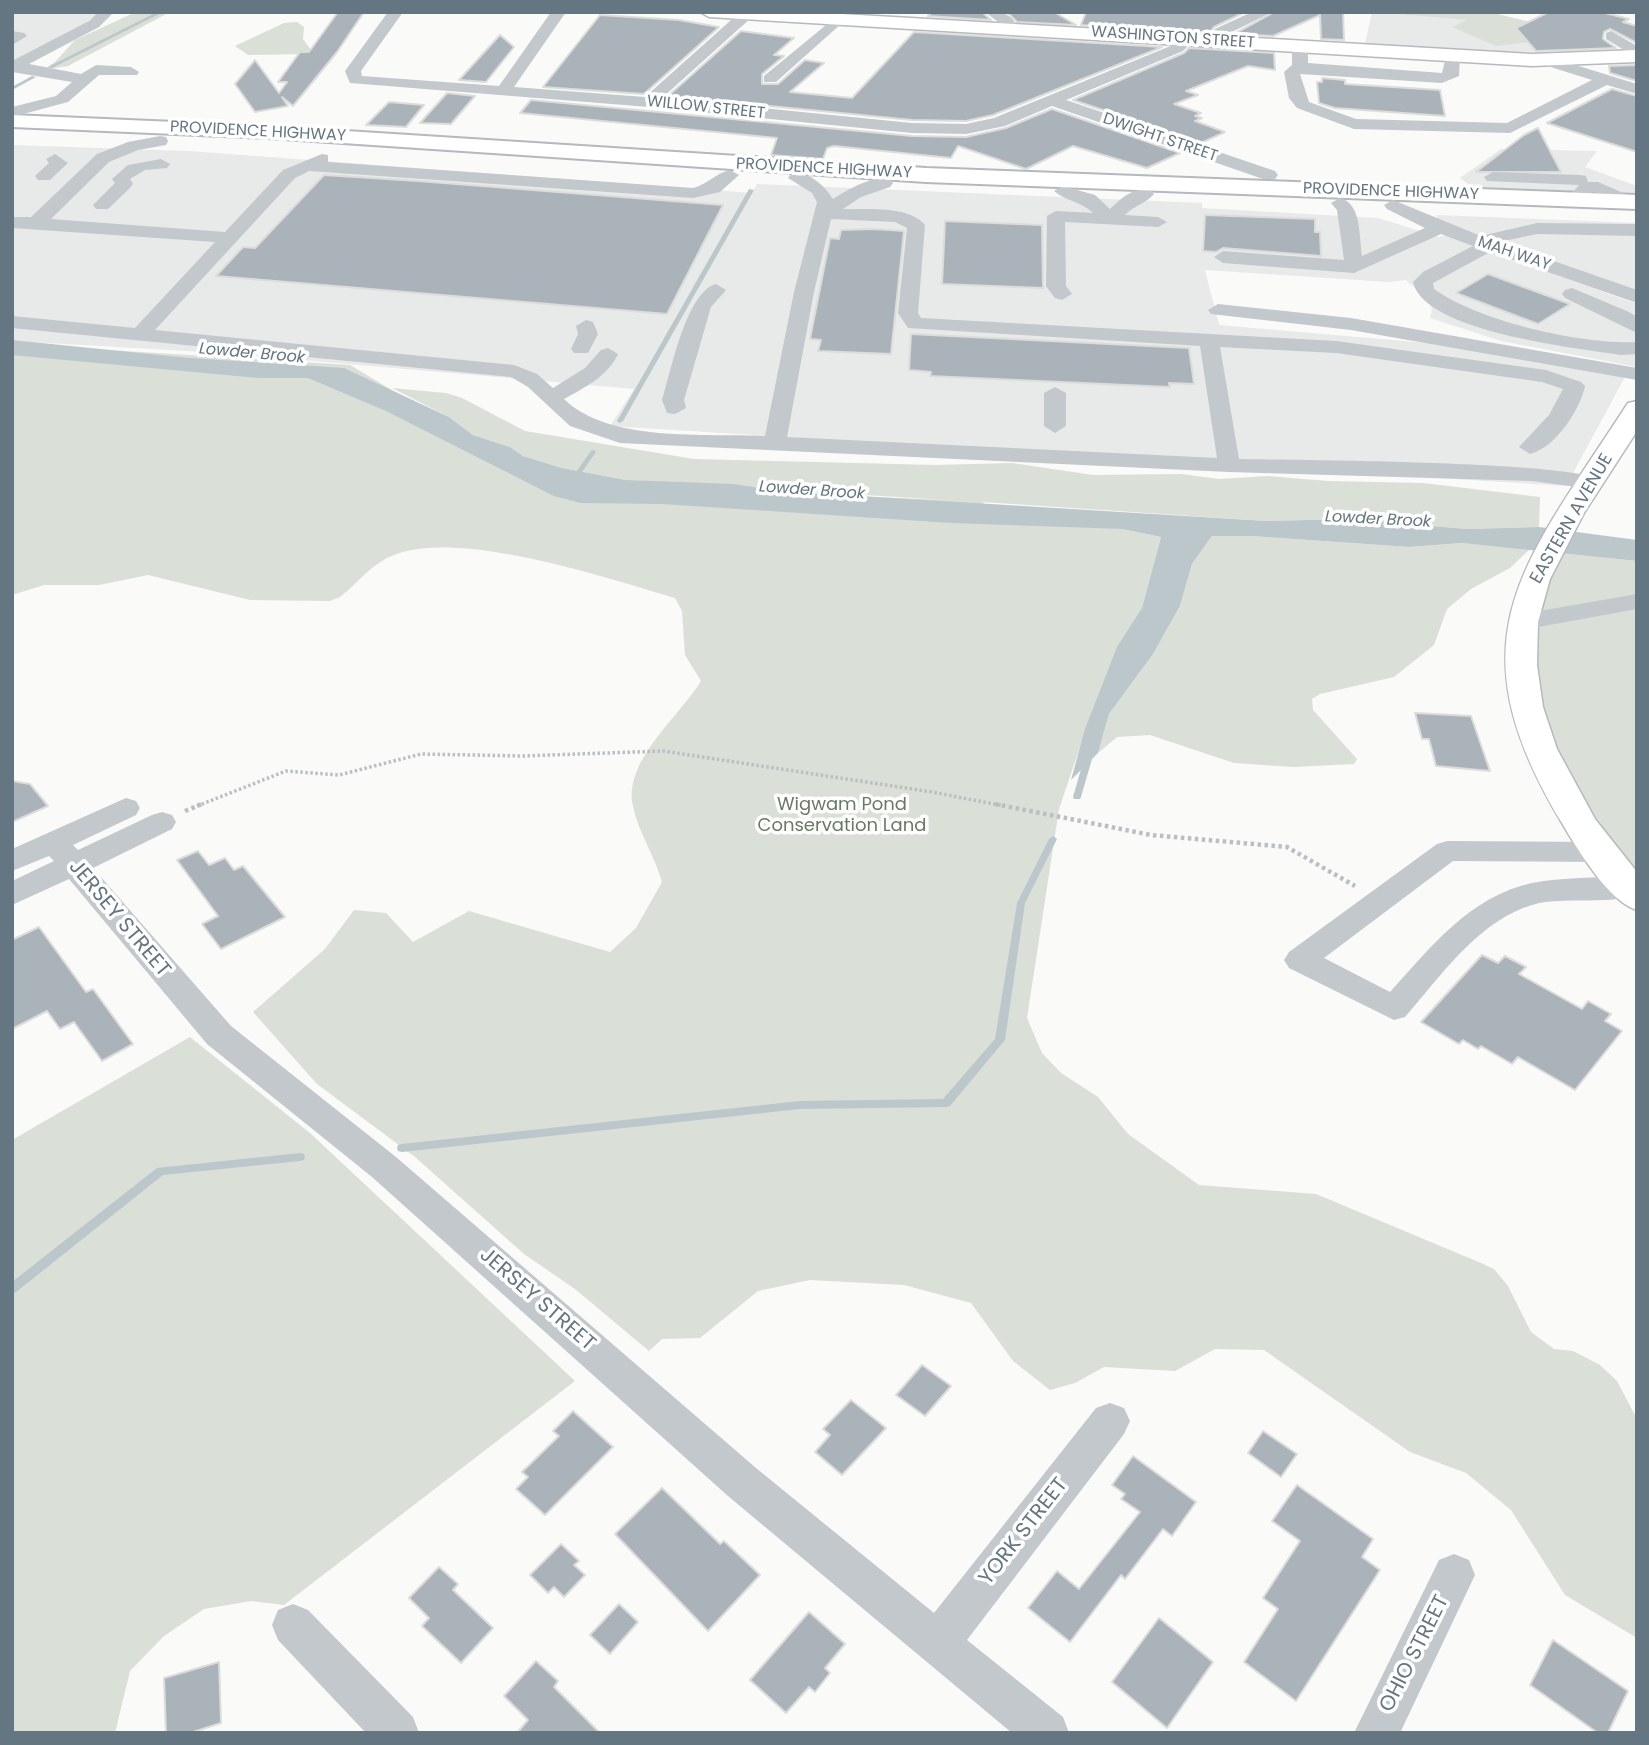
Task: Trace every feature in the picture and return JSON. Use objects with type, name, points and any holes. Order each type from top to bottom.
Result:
[{"type":"highway","name":"PROVIDENCE HIGHWAY","points":[[12,121],[268,132],[914,174],[1583,188],[1628,199]]},
{"type":"highway","name":"PROVIDENCE HIGHWAY","points":[[12,135],[99,148],[160,141],[289,160],[344,151],[884,183],[1637,216]]},
{"type":"main road","name":"WASHINGTON STREET","points":[[709,12],[1543,60],[1637,55]]},
{"type":"main road","name":"EASTERN AVENUE","points":[[1632,892],[1600,852],[1560,791],[1534,733],[1522,686],[1522,622],[1536,577],[1569,517],[1633,421]]},
{"type":"street","points":[[13,66],[94,24],[107,12]]},
{"type":"street","name":"WILLOW STREET","points":[[396,12],[353,71],[356,80],[649,102],[912,128],[966,129],[999,122],[1178,48],[1187,39]]},
{"type":"street","points":[[503,91],[559,12]]},
{"type":"street","points":[[992,12],[1007,22],[1009,28]]},
{"type":"street","points":[[1215,40],[1220,32],[1265,12]]},
{"type":"street","points":[[649,102],[747,14]]},
{"type":"street","points":[[770,79],[837,20]]},
{"type":"street","points":[[1611,36],[1637,55]]},
{"type":"street","points":[[1300,46],[1300,66]]},
{"type":"street","points":[[1452,55],[1451,76],[1442,78],[1300,66],[1292,72],[1297,99],[1303,105],[1354,124],[1510,128],[1605,80]]},
{"type":"street","points":[[1543,60],[1637,89]]},
{"type":"street","points":[[13,66],[84,79]]},
{"type":"street","points":[[12,112],[62,99],[96,70],[131,72]]},
{"type":"street","points":[[62,99],[74,123]]},
{"type":"street","name":"DWIGHT STREET","points":[[1050,100],[1269,175]]},
{"type":"street","points":[[36,223],[99,148]]},
{"type":"street","points":[[44,176],[59,166],[55,159]]},
{"type":"street","points":[[1567,159],[1583,188]]},
{"type":"street","points":[[141,334],[231,238],[289,160],[693,193],[714,188],[730,174]]},
{"type":"street","points":[[102,205],[124,184],[121,179],[125,173],[141,166],[161,164]]},
{"type":"street","points":[[1493,177],[1583,188]]},
{"type":"street","points":[[775,444],[804,292],[826,202],[823,193],[797,178]]},
{"type":"street","points":[[824,214],[856,192],[884,183]]},
{"type":"street","points":[[1063,191],[1088,199],[1110,219]]},
{"type":"street","points":[[1110,219],[1128,201],[1146,194]]},
{"type":"street","points":[[1340,203],[1346,209],[1354,267]]},
{"type":"street","name":"MAH WAY","points":[[1393,205],[1479,248],[1637,297]]},
{"type":"street","points":[[1515,210],[1525,217],[1532,230]]},
{"type":"street","points":[[824,214],[898,217],[916,225],[908,313],[915,324],[1360,349],[1460,372],[1546,376],[1574,386],[1572,395],[1541,440],[1530,447]]},
{"type":"street","points":[[1062,294],[1056,286],[1056,216],[1158,222]]},
{"type":"street","points":[[12,222],[231,238]]},
{"type":"street","points":[[1223,257],[1354,267],[1440,228]]},
{"type":"street","points":[[1637,230],[1532,230],[1496,236],[1423,282],[1425,292],[1449,308],[1511,329],[1620,349],[1637,348]]},
{"type":"street","points":[[1479,248],[1627,318],[1637,327]]},
{"type":"street","points":[[675,408],[673,400],[702,305],[716,290]]},
{"type":"street","points":[[1218,310],[1351,324],[1637,374]]},
{"type":"street","points":[[12,322],[514,371],[526,374],[577,420],[606,433],[775,444],[1228,465],[1532,474],[1592,482]]},
{"type":"street","points":[[581,349],[588,334],[586,326]]},
{"type":"street","points":[[1209,339],[1228,465]]},
{"type":"street","points":[[551,398],[588,375],[606,360],[607,354]]},
{"type":"street","points":[[1055,393],[1055,426]]},
{"type":"street","points":[[1522,622],[1637,601]]},
{"type":"street","points":[[12,894],[126,808]]},
{"type":"street","points":[[12,861],[63,853],[162,822]]},
{"type":"street","points":[[1600,852],[1447,851],[1300,960],[1394,1008],[1483,916],[1518,898],[1560,891],[1632,892]]},
{"type":"street","name":"JERSEY STREET","points":[[63,853],[219,1035],[384,1167],[742,1482],[1047,1733]]},
{"type":"street","name":"YORK STREET","points":[[938,1643],[1110,1421]]},
{"type":"street","name":"OHIO STREET","points":[[1376,1733],[1454,1575]]},
{"type":"street","points":[[293,1625],[397,1733]]},
{"type":"path","points":[[162,822],[286,771],[339,775],[421,754],[522,756],[663,751],[932,792],[1151,835],[1287,847],[1380,901]]},
{"type":"shaded area","points":[[12,12],[98,12],[86,23],[12,63]]},
{"type":"shaded area","points":[[1372,12],[1469,20],[1453,27],[1528,42],[1520,32],[1568,31],[1591,50],[1520,52],[1365,44]]},
{"type":"shaded area","points":[[12,145],[189,151],[752,193],[757,184],[1202,203],[1202,208],[1378,218],[1439,237],[1446,235],[1637,304],[1637,367],[1501,341],[1430,318],[1432,309],[1429,301],[1406,280],[1389,282],[1205,270],[1219,325],[1439,344],[1625,377],[1566,486],[610,426],[634,389],[222,353],[12,341]]},
{"type":"shaded area","points":[[1501,149],[1597,151],[1585,167],[1637,186],[1637,197],[1478,191],[1460,178]]},
{"type":"shaded area","points":[[1437,215],[1637,223],[1637,291],[1437,220]]},
{"type":"shaded area","points":[[12,340],[189,358],[344,368],[449,417],[473,435],[510,447],[523,456],[562,468],[626,480],[733,484],[779,491],[1267,521],[1347,519],[1467,529],[1539,527],[1637,540],[1637,561],[1462,543],[1409,547],[1251,536],[1212,536],[1192,564],[1180,606],[1153,654],[1109,714],[1098,753],[1071,780],[1085,729],[1117,647],[1142,608],[1161,537],[1122,529],[952,523],[662,504],[581,503],[554,496],[386,411],[308,378],[258,378],[12,355]]},
{"type":"green space","points":[[136,12],[170,12],[68,66],[43,70],[55,62],[75,40]]},
{"type":"green space","points":[[1372,12],[1489,12],[1568,31],[1521,34],[1528,42],[1496,46],[1452,27],[1467,20]]},
{"type":"green space","points":[[297,22],[304,27],[303,39],[311,50],[305,54],[248,55],[235,46],[284,23]]},
{"type":"green space","name":"Wigwam Pond Conservation Land","points":[[12,344],[350,365],[549,484],[945,500],[626,480],[562,468],[523,456],[510,447],[473,435],[449,417],[392,388],[446,393],[462,398],[525,431],[694,459],[936,465],[1012,463],[1093,475],[1181,474],[1219,479],[1267,476],[1328,481],[1423,483],[1540,497],[1539,527],[1467,529],[1347,519],[1267,521],[982,502],[1014,525],[1072,525],[1122,529],[1161,537],[1142,608],[1080,747],[1059,809],[1027,1018],[1042,1053],[1061,1073],[1098,1097],[1128,1134],[1199,1185],[1316,1194],[1494,1269],[1508,1286],[1531,1332],[1554,1349],[1573,1351],[1600,1365],[1617,1381],[1637,1419],[1637,1638],[1565,1595],[1511,1510],[1466,1473],[1410,1452],[1264,1350],[1215,1349],[1175,1371],[1104,1367],[1075,1383],[1050,1390],[1013,1361],[971,1303],[904,1285],[810,1280],[758,1291],[700,1338],[662,1339],[649,1351],[575,1289],[524,1254],[415,1157],[317,1084],[253,1012],[325,949],[354,910],[386,913],[413,942],[469,911],[610,952],[636,928],[662,882],[633,806],[632,789],[636,772],[655,740],[701,681],[685,655],[682,611],[675,598],[534,559],[456,548],[422,549],[394,555],[372,568],[340,597],[330,601],[250,600],[148,575],[99,585],[44,585],[12,595]]},
{"type":"green space","points":[[1212,536],[1251,536],[1409,547],[1462,543],[1530,549],[1510,568],[1471,589],[1447,609],[1434,645],[1394,677],[1320,694],[1312,699],[1313,710],[1357,759],[1354,764],[1293,767],[1234,763],[1150,735],[1117,737],[1098,753],[1109,714],[1153,654],[1180,606],[1192,564]]},
{"type":"green space","points":[[1550,552],[1637,561],[1637,897],[1522,686]]},
{"type":"green space","points":[[190,1037],[310,1133],[575,1381],[284,1605],[251,1601],[204,1609],[164,1636],[130,1671],[115,1733],[12,1733],[12,1140]]},
{"type":"building","points":[[338,12],[364,12],[337,52],[293,106],[282,97],[288,106],[255,112],[235,84],[255,60],[279,93],[287,82],[278,82],[300,52],[309,52]]},
{"type":"building","points":[[932,12],[982,12],[991,20],[928,16]]},
{"type":"building","points":[[1007,12],[1054,12],[1076,25],[1017,22]]},
{"type":"building","points":[[1086,12],[1245,12],[1214,27],[1209,33],[1081,25]]},
{"type":"building","points":[[1274,12],[1343,12],[1344,40],[1321,39],[1320,15],[1273,36],[1234,34]]},
{"type":"building","points":[[1549,12],[1601,12],[1629,19],[1623,22],[1637,26],[1637,43],[1610,29],[1604,32],[1603,39],[1616,48],[1536,51],[1516,28]]},
{"type":"building","points":[[600,15],[679,20],[719,27],[644,94],[543,87]]},
{"type":"building","points":[[741,31],[794,38],[774,55],[784,56],[762,74],[762,84],[778,84],[805,60],[824,63],[790,92],[852,98],[914,32],[1162,47],[993,115],[966,121],[912,120],[668,96]]},
{"type":"building","points":[[500,35],[514,47],[486,82],[459,80]]},
{"type":"building","points":[[1189,48],[1274,53],[1275,70],[1248,66],[1186,91],[1198,95],[1174,104],[1201,113],[1195,116],[1202,118],[1195,121],[1225,132],[1201,143],[1073,100],[1184,53]]},
{"type":"building","points":[[1637,65],[1637,81],[1610,73],[1609,66]]},
{"type":"building","points":[[1322,78],[1345,80],[1345,84],[1440,90],[1445,116],[1335,108],[1319,103],[1317,82],[1322,82]]},
{"type":"building","points":[[1612,89],[1637,96],[1637,152],[1547,123]]},
{"type":"building","points":[[447,93],[475,96],[451,124],[420,123]]},
{"type":"building","points":[[531,100],[912,136],[966,137],[1006,128],[1052,109],[1180,153],[1147,168],[1073,146],[1026,169],[958,146],[951,158],[834,146],[827,148],[823,159],[771,155],[777,138],[520,113]]},
{"type":"building","points":[[389,102],[424,105],[406,127],[366,125]]},
{"type":"building","points":[[1538,128],[1561,172],[1476,172],[1524,135]]},
{"type":"building","points":[[324,175],[723,205],[667,314],[216,276],[243,247],[255,248]]},
{"type":"building","points":[[1205,215],[1315,219],[1315,232],[1320,232],[1321,256],[1223,248],[1216,252],[1203,251]]},
{"type":"building","points":[[945,221],[1042,225],[1043,288],[942,284]]},
{"type":"building","points":[[841,230],[904,231],[891,354],[818,351],[821,340],[810,339],[830,238],[839,239]]},
{"type":"building","points":[[1488,274],[1570,304],[1538,324],[1456,293]]},
{"type":"building","points":[[911,334],[1189,348],[1194,384],[1169,383],[1170,387],[930,376],[931,372],[909,370]]},
{"type":"building","points":[[1415,713],[1471,716],[1490,771],[1436,766],[1429,739],[1422,739]]},
{"type":"building","points":[[12,781],[30,784],[48,806],[12,822]]},
{"type":"building","points":[[198,851],[209,865],[225,858],[234,870],[243,866],[285,917],[221,949],[202,924],[218,916],[177,860]]},
{"type":"building","points":[[39,927],[86,992],[93,989],[133,1044],[102,1061],[74,1022],[60,1029],[47,1011],[12,1029],[12,940]]},
{"type":"building","points":[[1482,955],[1498,963],[1505,956],[1526,967],[1519,974],[1582,1009],[1588,1001],[1611,1014],[1605,1021],[1622,1031],[1575,1090],[1518,1057],[1512,1064],[1481,1046],[1478,1049],[1463,1040],[1459,1044],[1421,1022]]},
{"type":"building","points":[[922,1365],[951,1386],[925,1416],[896,1395]]},
{"type":"building","points":[[851,1400],[886,1428],[842,1475],[815,1452],[830,1435],[823,1429]]},
{"type":"building","points":[[573,1411],[613,1447],[545,1515],[516,1489],[528,1477],[522,1472],[559,1436],[553,1431]]},
{"type":"building","points":[[1263,1431],[1297,1454],[1281,1477],[1248,1453]]},
{"type":"building","points":[[1133,1456],[1196,1502],[1172,1536],[1163,1529],[1125,1579],[1121,1575],[1070,1642],[1028,1608],[1057,1571],[1079,1589],[1140,1512],[1121,1499],[1125,1494],[1112,1485]]},
{"type":"building","points":[[1297,1485],[1373,1539],[1362,1557],[1380,1570],[1296,1701],[1244,1662],[1278,1609],[1263,1598],[1300,1541],[1272,1521]]},
{"type":"building","points":[[662,1488],[720,1544],[724,1541],[760,1575],[708,1631],[615,1534]]},
{"type":"building","points":[[561,1544],[579,1561],[574,1565],[585,1575],[564,1597],[554,1587],[548,1593],[530,1575]]},
{"type":"building","points":[[439,1567],[458,1584],[453,1590],[493,1628],[461,1663],[422,1626],[429,1618],[409,1598]]},
{"type":"building","points":[[619,1604],[638,1622],[610,1654],[590,1635]]},
{"type":"building","points":[[809,1612],[845,1644],[825,1668],[830,1673],[815,1692],[809,1687],[786,1713],[750,1680]]},
{"type":"building","points":[[1159,1618],[1213,1662],[1167,1728],[1112,1682]]},
{"type":"building","points":[[1553,1640],[1628,1691],[1608,1733],[1598,1733],[1530,1685]]},
{"type":"building","points":[[536,1661],[558,1681],[554,1687],[600,1733],[517,1733],[528,1720],[504,1696]]},
{"type":"building","points":[[219,1662],[221,1723],[190,1733],[166,1733],[164,1678]]},
{"type":"waterway","name":"Lowder Brook","points":[[50,67],[161,12]]},
{"type":"waterway","name":"Lowder Brook","points":[[12,89],[34,77]]},
{"type":"waterway","points":[[620,421],[751,190]]},
{"type":"waterway","points":[[574,479],[593,452]]},
{"type":"waterway","points":[[1077,797],[1090,752]]},
{"type":"waterway","points":[[402,1148],[800,1105],[946,1103],[1000,1040],[1021,903],[1053,839]]},
{"type":"waterway","points":[[12,1289],[161,1171],[300,1157]]}]
